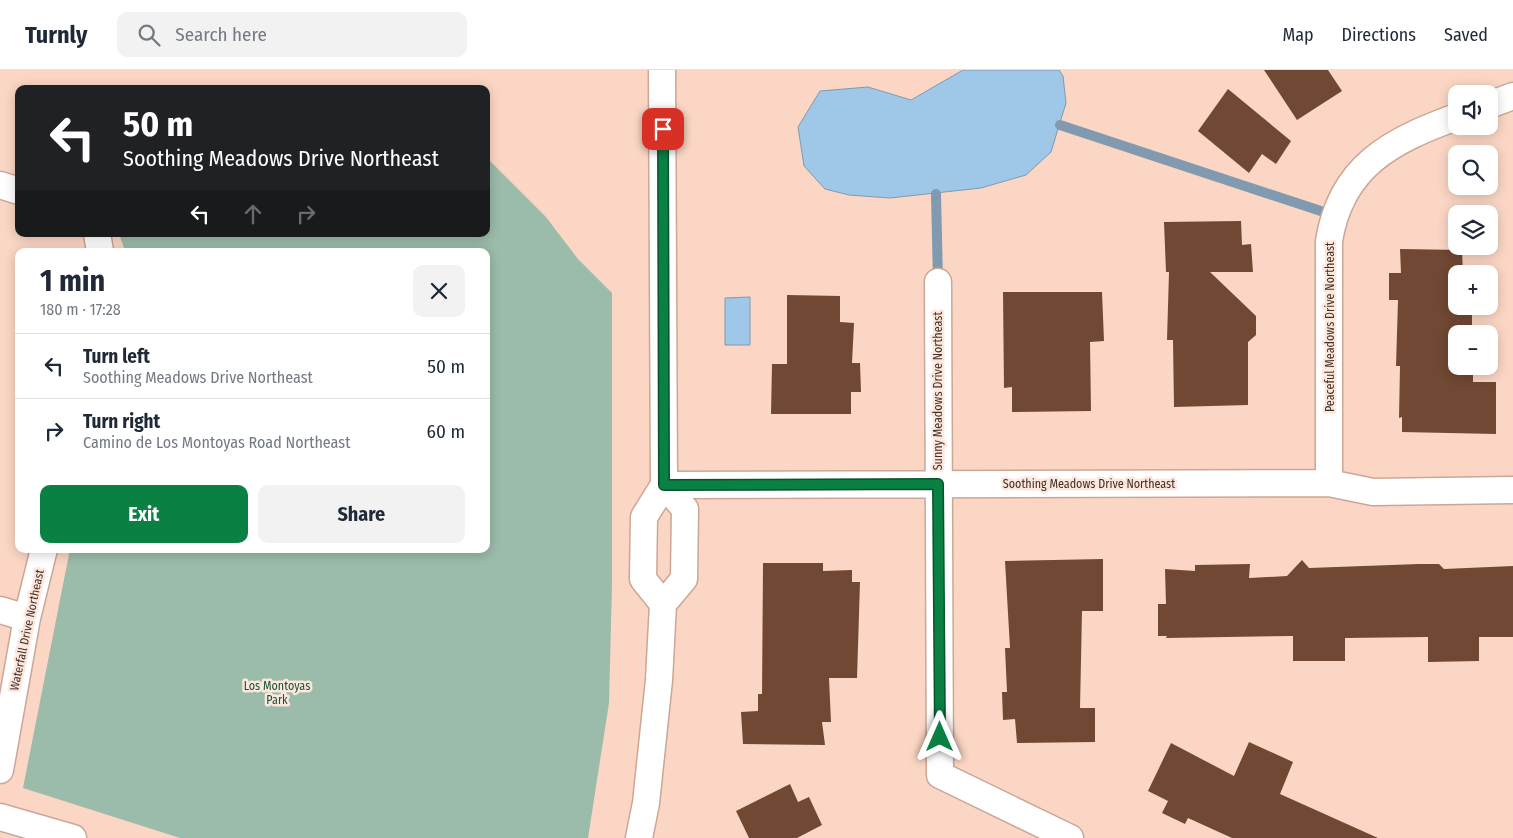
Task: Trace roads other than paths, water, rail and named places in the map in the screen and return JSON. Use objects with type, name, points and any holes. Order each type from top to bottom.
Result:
[{"type":"street","points":[[662,70],[664,485],[644,518],[644,579],[663,604]]},
{"type":"street","points":[[1498,102],[1513,96]]},
{"type":"street","name":"Peaceful Meadows Drive Northeast","points":[[1329,483],[1329,241],[1333,216],[1344,193],[1368,161],[1422,129],[1448,120]]},
{"type":"street","points":[[0,185],[15,190]]},
{"type":"street","name":"Sunny Meadows Drive Northeast","points":[[938,282],[940,775],[1070,838]]},
{"type":"street","name":"Soothing Meadows Drive Northeast","points":[[664,485],[1329,483],[1373,492],[1513,490]]},
{"type":"street","points":[[639,838],[646,803],[659,680],[663,604],[684,579],[685,509],[664,485]]},
{"type":"street","name":"Waterfall Drive Northeast","points":[[0,770],[26,618],[43,553]]},
{"type":"street","points":[[0,610],[26,618]]},
{"type":"street","points":[[0,817],[73,838]]},
{"type":"water","points":[[963,70],[1059,70],[1063,76],[1066,103],[1051,152],[1026,175],[981,188],[890,198],[849,195],[825,189],[804,166],[798,127],[820,91],[868,87],[911,100]]},
{"type":"water","points":[[750,297],[750,345],[725,345],[725,298]]},
{"type":"waterway","points":[[1060,125],[1333,215]]},
{"type":"waterway","points":[[936,194],[938,281]]},
{"type":"park label","name":"Los Montoyas Park","points":[[277,693]]}]
